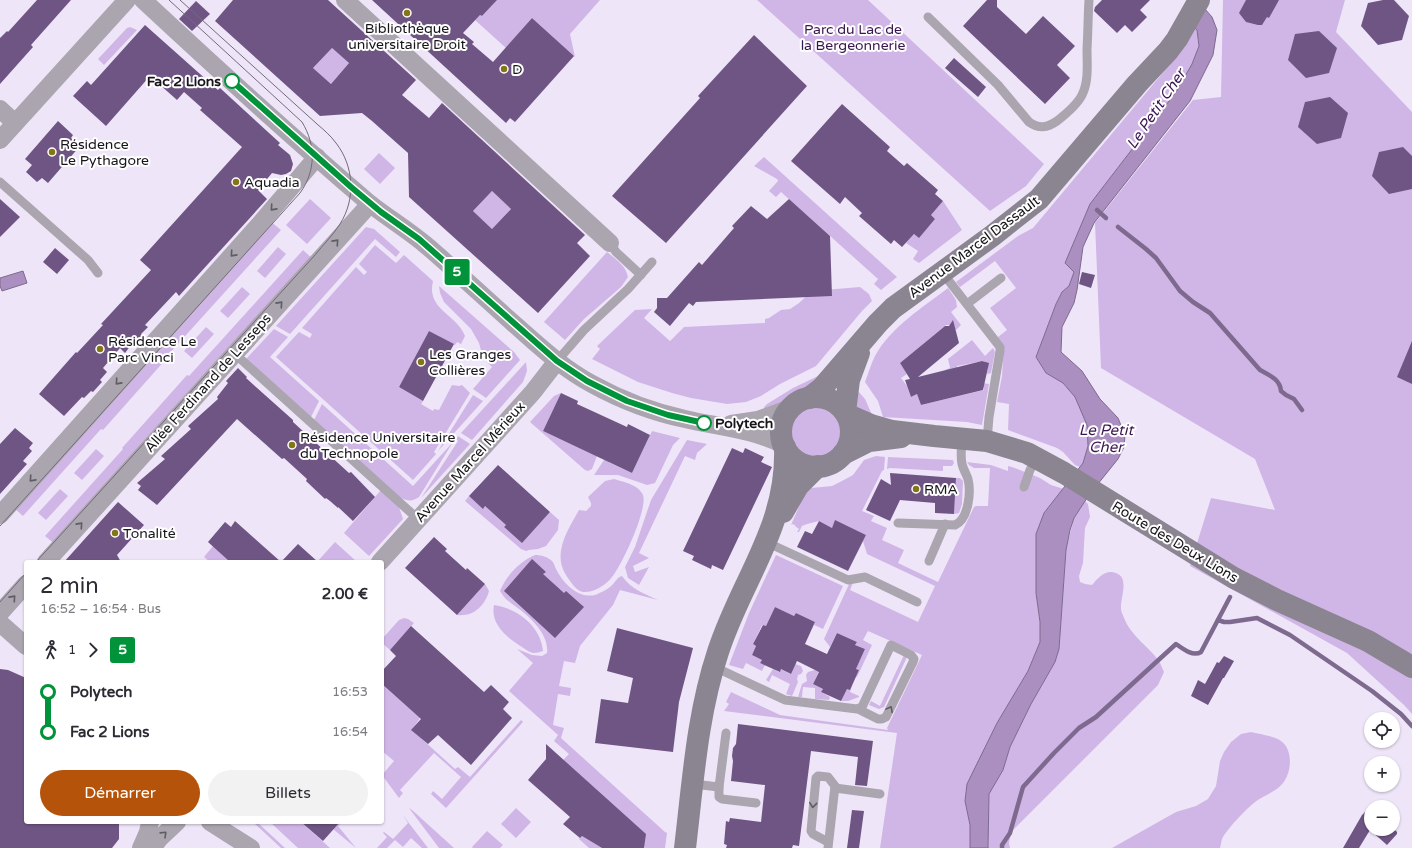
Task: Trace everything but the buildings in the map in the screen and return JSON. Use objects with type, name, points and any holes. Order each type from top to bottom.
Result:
[{"type":"street","points":[[0,140],[127,0]]},
{"type":"street","points":[[144,0],[370,204],[419,239],[557,361],[592,384],[635,404],[668,415],[759,434],[785,446]]},
{"type":"street","points":[[345,0],[610,243]]},
{"type":"street","name":"Avenue Marcel Dassault","points":[[800,403],[824,385],[893,308],[1035,202],[1137,84],[1184,12],[1199,0]]},
{"type":"street","points":[[0,109],[15,123]]},
{"type":"street","points":[[0,514],[317,157]]},
{"type":"street","name":"Allée Ferdinand de Lesseps","points":[[48,560],[370,204]]},
{"type":"street","name":"Avenue Marcel Dassault","points":[[846,413],[847,390],[855,361],[870,334]]},
{"type":"street","name":"Avenue Marcel Mérieux","points":[[382,560],[533,392],[557,361]]},
{"type":"street","points":[[712,424],[730,424],[758,420],[800,403],[820,397],[832,400],[846,413],[850,425],[850,437],[848,446],[843,454],[831,463],[818,466],[808,465],[798,461],[791,455],[785,446],[782,437],[782,427],[785,417],[800,403]]},
{"type":"street","name":"Route des Deux Lions","points":[[846,413],[871,425],[888,430],[987,441],[1015,449],[1037,458],[1064,473],[1234,578],[1277,600],[1368,641],[1412,666]]},
{"type":"street","name":"Route des Deux Lions","points":[[843,454],[869,441],[892,438],[934,436]]},
{"type":"street","points":[[766,542],[779,505],[785,469],[785,446]]},
{"type":"street","points":[[685,848],[702,716],[714,664],[730,620],[766,542],[798,486],[818,466]]},
{"type":"street","points":[[0,613],[24,586]]},
{"type":"street","points":[[0,623],[24,644]]},
{"type":"street","points":[[141,848],[150,824]]},
{"type":"street","points":[[152,848],[175,824]]},
{"type":"street","points":[[213,824],[251,848]]},
{"type":"street","points":[[236,824],[241,832],[256,848]]},
{"type":"lane","points":[[928,17],[998,85],[1029,122],[1035,126],[1043,128],[1060,118],[1078,102],[1083,93],[1087,72],[1088,0]]},
{"type":"lane","points":[[0,182],[79,252],[93,265],[98,273]]},
{"type":"lane","points":[[610,243],[616,252],[641,275]]},
{"type":"lane","points":[[557,361],[584,330],[628,289],[652,262]]},
{"type":"lane","points":[[942,272],[998,344],[1000,351],[989,417],[987,441]]},
{"type":"lane","points":[[967,304],[1000,278]]},
{"type":"lane","points":[[235,354],[418,519]]},
{"type":"lane","points":[[898,523],[955,525],[960,523],[968,505],[968,483],[962,463],[962,438]]},
{"type":"lane","points":[[1024,487],[1030,470],[1037,458]]},
{"type":"lane","points":[[930,561],[946,524]]},
{"type":"lane","points":[[766,542],[848,580],[865,577],[916,602]]},
{"type":"lane","points":[[714,664],[723,671],[786,700],[858,709],[878,719],[882,719],[889,712],[914,660],[911,655],[891,645],[862,707],[858,709]]},
{"type":"lane","points":[[726,733],[718,795],[722,799],[756,804]]},
{"type":"lane","points":[[818,776],[827,776],[835,784],[835,788],[828,845],[811,831],[816,778],[818,776]]},
{"type":"lane","points":[[693,784],[719,787]]},
{"type":"lane","points":[[835,788],[880,794]]},
{"type":"green space","points":[[491,0],[600,0],[570,34],[575,57],[532,18],[506,48],[475,20],[480,15],[482,16],[494,3]]},
{"type":"green space","name":"Parc du Lac de la Bergeonnerie","points":[[757,0],[868,0],[1044,164],[1026,186],[990,211]]},
{"type":"green space","points":[[1223,0],[1345,0],[1336,32],[1412,112],[1412,714],[1347,653],[1190,566],[1211,498],[1275,510],[1255,459],[1101,368],[1095,223],[1193,100],[1221,97]]},
{"type":"green space","points":[[130,27],[137,30],[104,65],[98,59],[127,28]]},
{"type":"green space","points":[[1195,28],[1197,30],[1199,46],[1192,64],[1176,92],[1090,204],[1065,263],[1074,272],[1069,286],[1062,292],[1056,304],[1036,357],[1046,373],[1063,383],[1075,397],[1087,425],[1088,446],[1083,463],[1080,467],[1075,465],[1063,452],[1057,448],[1008,430],[1009,404],[997,402],[1002,376],[1004,345],[998,337],[1007,330],[990,308],[1016,288],[995,261],[960,287],[956,282],[1018,236],[1033,228],[1171,63]]},
{"type":"green space","points":[[332,48],[349,63],[331,84],[313,68]]},
{"type":"green space","points":[[379,153],[395,168],[380,184],[364,169]]},
{"type":"green space","points":[[764,157],[897,277],[881,290],[874,284],[878,279],[781,192],[776,197],[769,191],[778,181],[777,179],[754,166]]},
{"type":"green space","points":[[492,191],[511,209],[492,229],[473,211]]},
{"type":"green space","points":[[310,199],[331,218],[307,244],[286,225]]},
{"type":"green space","points":[[943,201],[962,230],[919,263],[913,259],[918,251],[906,243],[914,234],[919,237],[935,219],[931,215]]},
{"type":"green space","points":[[270,221],[281,230],[167,356],[167,358],[103,430],[101,429],[23,516],[13,507]]},
{"type":"green space","points":[[366,227],[374,229],[400,252],[396,257],[375,239],[290,334],[276,326]]},
{"type":"green space","points":[[375,245],[396,263],[404,255],[433,281],[432,291],[434,299],[443,311],[456,322],[465,336],[461,344],[457,342],[455,345],[429,331],[399,387],[423,401],[421,404],[433,411],[434,409],[439,410],[452,385],[462,385],[470,393],[434,452],[436,454],[413,480],[276,357],[299,332],[310,338],[312,334],[302,328],[356,267],[364,275],[367,272],[359,264]]},
{"type":"green space","points":[[278,247],[286,254],[265,278],[257,271]]},
{"type":"green space","points":[[303,250],[314,260],[56,545],[45,536],[187,375],[189,376]]},
{"type":"green space","points":[[607,252],[623,266],[628,277],[621,287],[584,319],[565,340],[544,322]]},
{"type":"green space","points":[[439,286],[514,352],[520,360],[486,398],[473,389],[492,367],[483,358],[479,343],[471,329],[444,302]]},
{"type":"green space","points":[[242,287],[250,294],[228,318],[220,311]]},
{"type":"green space","points":[[860,287],[869,294],[872,301],[816,366],[780,384],[761,396],[746,402],[727,404],[672,393],[638,382],[592,359],[600,349],[597,346],[635,310],[652,309],[644,318],[670,341],[684,327],[765,323],[765,319],[781,310],[790,309],[812,291]]},
{"type":"green space","points":[[948,288],[956,300],[957,307],[951,312],[961,325],[956,330],[952,325],[946,325],[900,363],[907,374],[901,378],[907,386],[911,397],[917,394],[921,405],[984,390],[983,383],[989,384],[982,425],[967,422],[883,417],[878,401],[865,382],[875,356],[898,327]]},
{"type":"green space","points":[[206,327],[214,334],[192,358],[184,351]]},
{"type":"green space","points":[[274,329],[288,337],[270,357],[319,401],[311,417],[246,359]]},
{"type":"green space","points":[[972,340],[985,356],[993,348],[995,352],[991,373],[987,374],[988,364],[983,361],[957,366],[957,373],[946,376],[945,370],[950,368],[948,359]]},
{"type":"green space","points":[[526,362],[527,371],[523,382],[472,440],[461,433]]},
{"type":"green space","points":[[820,375],[811,386],[792,393],[779,405],[765,413],[764,407],[767,404],[793,388]]},
{"type":"green space","points":[[857,390],[865,399],[873,417],[854,406]]},
{"type":"green space","points":[[561,393],[543,431],[597,456],[592,469],[588,471],[530,422],[554,396]]},
{"type":"green space","points":[[473,395],[483,401],[438,451]]},
{"type":"green space","points":[[322,404],[413,486],[453,442],[419,497],[412,500],[405,499],[399,497],[314,420]]},
{"type":"green space","points":[[817,405],[827,407],[835,413],[841,421],[843,431],[841,441],[835,449],[827,455],[817,457],[807,455],[799,449],[793,441],[791,431],[793,421],[799,413],[807,407]]},
{"type":"green space","points":[[652,431],[680,438],[673,445],[655,483],[647,485],[618,475],[594,475],[606,457],[610,463],[632,473]]},
{"type":"green space","points":[[458,436],[470,444],[421,498],[458,441],[456,439]]},
{"type":"green space","points":[[687,440],[707,444],[697,453],[695,460],[685,456],[639,553],[649,558],[633,566],[635,572],[649,567],[639,585],[628,578],[625,567],[635,547],[651,500]]},
{"type":"green space","points":[[96,449],[104,456],[82,480],[74,473]]},
{"type":"green space","points":[[876,456],[885,457],[884,470],[882,471],[862,511],[874,516],[871,521],[887,528],[882,540],[904,550],[898,563],[938,582],[974,507],[988,506],[990,468],[974,468],[967,462],[991,465],[1008,471],[1008,466],[1012,467],[1040,478],[1051,485],[1064,489],[1044,513],[1036,593],[1040,622],[1040,642],[1028,671],[997,723],[965,801],[970,825],[970,848],[880,848],[897,733],[724,711],[729,704],[726,702],[731,692],[780,715],[888,730],[887,728],[922,655],[868,631],[863,640],[872,645],[856,677],[859,670],[856,669],[865,649],[855,645],[857,642],[837,633],[830,647],[824,639],[850,582],[854,580],[850,590],[918,622],[935,586],[867,554],[863,541],[866,535],[835,521],[832,528],[819,521],[802,526],[799,532],[797,532],[799,529],[795,525],[791,525],[804,495],[811,488],[832,486],[853,475],[864,460]]},
{"type":"green space","points":[[888,457],[953,460],[954,463],[952,466],[943,466],[943,471],[887,469]]},
{"type":"green space","points":[[956,478],[960,478],[963,481],[962,504],[959,513],[954,514]]},
{"type":"green space","points":[[614,479],[630,484],[641,491],[644,502],[642,512],[628,549],[612,577],[599,588],[583,592],[578,590],[573,585],[562,567],[561,550],[563,542],[579,510],[586,511],[591,506],[588,497],[605,481]]},
{"type":"green space","points":[[60,489],[68,496],[46,520],[38,513]]},
{"type":"green space","points":[[381,490],[399,507],[403,519],[369,556],[344,533]]},
{"type":"green space","points":[[469,496],[483,508],[485,506],[506,525],[504,527],[522,542],[550,512],[559,520],[558,530],[546,546],[526,551],[521,549],[465,501]]},
{"type":"green space","points":[[1085,501],[1088,504],[1090,517],[1085,528],[1083,563],[1079,576],[1080,582],[1092,585],[1103,574],[1110,572],[1114,572],[1121,577],[1124,585],[1121,609],[1124,618],[1135,636],[1159,661],[1164,672],[1158,685],[1011,832],[1009,843],[1010,848],[988,848],[989,794],[1003,770],[1010,747],[1031,704],[1055,662],[1059,649],[1066,549],[1074,518]]},
{"type":"green space","points":[[335,542],[355,560],[319,560]]},
{"type":"green space","points":[[213,546],[228,560],[208,560],[204,557]]},
{"type":"green space","points":[[535,555],[544,556],[550,560],[563,580],[572,589],[583,595],[595,595],[613,585],[618,578],[622,576],[634,588],[658,600],[620,590],[613,605],[580,646],[575,663],[564,661],[559,686],[571,688],[570,696],[558,694],[553,725],[564,728],[561,738],[667,833],[665,848],[645,848],[563,760],[569,754],[554,741],[558,735],[509,691],[533,663],[517,649],[532,655],[542,656],[547,653],[547,646],[539,628],[506,599],[500,591],[514,570],[524,561]]},
{"type":"green space","points":[[776,555],[843,586],[823,629],[814,625],[815,622],[796,613],[794,616],[775,607],[766,626],[762,625],[753,644],[756,646],[752,655],[762,660],[760,663],[765,665],[762,671],[746,663],[743,669],[729,665],[749,613]]},
{"type":"green space","points":[[485,584],[489,591],[481,606],[468,614],[457,615]]},
{"type":"green space","points":[[494,605],[519,614],[533,626],[538,634],[543,651],[534,653],[530,652],[505,635],[497,624],[493,612]]},
{"type":"green space","points":[[404,618],[414,623],[390,650],[384,645],[384,637],[399,620]]},
{"type":"green space","points":[[904,655],[907,657],[884,707],[879,709],[869,705],[871,701],[880,706]]},
{"type":"green space","points":[[795,664],[801,666],[803,671],[798,675],[798,682],[792,696],[786,694],[790,684],[772,675],[769,682],[766,680],[773,669],[779,672],[781,669],[790,674]]},
{"type":"green space","points":[[816,668],[820,669],[813,684],[823,689],[821,692],[830,697],[829,700],[815,699],[815,688],[803,687],[802,697],[798,697],[802,684],[807,681],[806,675],[808,672],[815,670]]},
{"type":"green space","points":[[853,682],[850,692],[859,697],[848,701],[841,701],[847,688]]},
{"type":"green space","points":[[384,686],[420,718],[412,730],[455,769],[458,767],[470,777],[521,720],[523,722],[446,808],[431,794],[433,791],[442,799],[461,777],[434,753],[400,790],[403,793],[399,798],[384,778],[384,773],[394,761],[384,753]]},
{"type":"green space","points":[[1251,732],[1274,738],[1281,741],[1285,745],[1288,749],[1290,761],[1288,773],[1280,786],[1255,802],[1237,819],[1222,839],[1220,848],[1112,848],[1176,812],[1196,806],[1208,799],[1216,786],[1220,761],[1224,752],[1231,742],[1241,734]]},
{"type":"green space","points":[[409,808],[412,810],[454,848],[439,848]]},
{"type":"green space","points":[[516,808],[531,822],[516,838],[501,824]]},
{"type":"green space","points":[[402,814],[428,848],[422,848],[411,838],[403,847],[395,840],[387,848],[377,848],[387,837],[383,833],[384,832],[393,839],[408,823]]},
{"type":"green space","points":[[255,824],[259,824],[285,848],[281,848]]},
{"type":"green space","points":[[272,824],[303,824],[330,848],[298,848]]},
{"type":"green space","points":[[338,824],[340,824],[338,826],[356,848],[333,829]]},
{"type":"green space","points":[[487,831],[503,845],[500,848],[473,848],[472,847]]},
{"type":"green space","points":[[582,836],[602,848],[589,848],[579,839]]},
{"type":"water","name":"Le Petit Cher","points":[[1197,0],[1212,17],[1217,30],[1213,55],[1190,101],[1094,223],[1083,247],[1074,303],[1062,327],[1061,352],[1082,371],[1100,399],[1118,418],[1125,435],[1124,447],[1118,459],[1089,495],[1074,518],[1066,550],[1059,649],[1055,662],[1031,704],[1010,747],[1003,770],[989,794],[988,848],[970,848],[970,825],[965,801],[967,784],[997,723],[1028,671],[1040,642],[1040,622],[1036,593],[1036,534],[1044,513],[1083,463],[1088,446],[1087,425],[1075,397],[1063,383],[1046,373],[1036,357],[1056,304],[1062,292],[1069,286],[1074,272],[1065,263],[1090,204],[1176,92],[1192,64],[1199,46],[1197,30],[1189,23]]},
{"type":"water","points":[[23,271],[27,283],[2,291],[0,286],[0,278]]},
{"type":"pier","points":[[1172,0],[1199,0],[1181,15],[1171,2]]},
{"type":"waterway","points":[[1097,210],[1106,218]]},
{"type":"waterway","points":[[1118,227],[1156,258],[1180,291],[1210,313],[1260,370],[1276,380],[1279,383],[1281,391],[1294,399],[1302,410]]},
{"type":"waterway","points":[[1002,848],[1002,845],[1010,833],[1023,787],[1079,728],[1096,717],[1176,644],[1191,653],[1195,654],[1201,652],[1230,597]]},
{"type":"waterway","points":[[1218,620],[1230,622],[1257,618],[1290,635],[1372,691],[1401,714],[1412,726]]},
{"type":"tram line","points":[[0,526],[300,193],[309,176],[312,149],[307,131],[302,122],[169,0]]},
{"type":"tram line","points":[[38,560],[315,255],[340,224],[349,204],[351,193],[349,172],[342,152],[334,140],[180,0]]},
{"type":"tram line","points":[[0,602],[24,575]]},
{"type":"bus line","name":"5","points":[[232,81],[351,187],[390,219],[412,233],[557,361],[587,381],[627,401],[668,415],[704,423]]},
{"type":"place","name":"Bibliothèque universitaire Droit","points":[[407,13]]},
{"type":"place","name":"D","points":[[504,69]]},
{"type":"place","name":"Fac 2 Lions","points":[[232,81]]},
{"type":"place","name":"Résidence Le Pythagore","points":[[52,152]]},
{"type":"place","name":"Aquadia","points":[[236,182]]},
{"type":"place","name":"Résidence Le Parc Vinci","points":[[100,349]]},
{"type":"place","name":"Les Granges Collières","points":[[421,362]]},
{"type":"place","name":"Polytech","points":[[704,423]]},
{"type":"place","name":"Résidence Universitaire du Technopole","points":[[292,445]]},
{"type":"place","name":"RMA","points":[[916,489]]},
{"type":"place","name":"Tonalité","points":[[115,533]]}]
